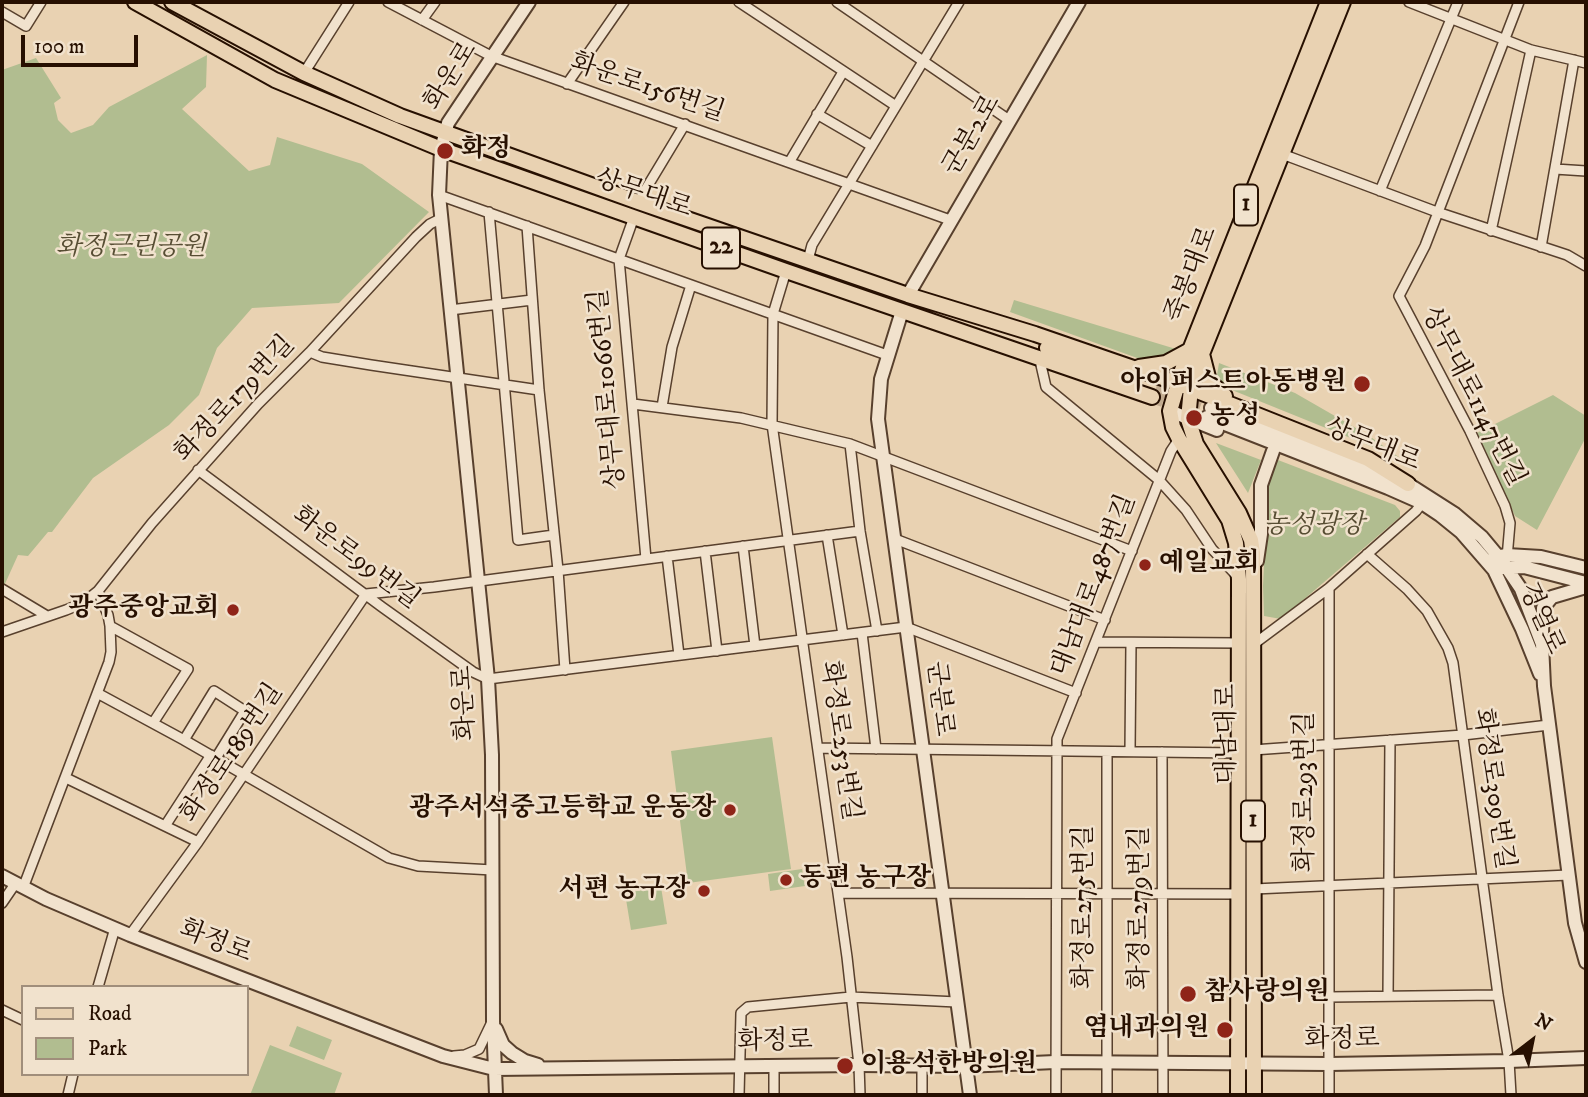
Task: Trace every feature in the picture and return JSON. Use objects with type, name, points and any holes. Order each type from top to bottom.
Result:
[{"type":"main road","name":"상무대로","points":[[135,2],[275,80],[441,149],[902,311],[1154,392],[1007,334],[998,322],[908,295],[400,117],[304,73],[172,2]]},
{"type":"main road","name":"죽봉대로","points":[[1196,352],[1282,154],[1337,4]]},
{"type":"main road","name":"죽봉대로","points":[[1170,411],[1184,386],[1337,4]]},
{"type":"main road","name":"22","points":[[998,322],[1184,386]]},
{"type":"main road","name":"22","points":[[1002,343],[1009,352],[1041,365],[1170,411]]},
{"type":"main road","points":[[1134,368],[1166,363],[1196,352],[1212,387],[1240,407]]},
{"type":"main road","points":[[1184,386],[1368,459],[1408,484]]},
{"type":"main road","name":"대남대로","points":[[1184,386],[1188,419],[1196,444],[1239,513],[1251,540],[1246,578],[1246,751],[1239,894],[1238,1095]]},
{"type":"main road","name":"대남대로","points":[[1170,411],[1179,439],[1229,520],[1246,578]]},
{"type":"main road","name":"대남대로","points":[[1246,751],[1254,889],[1254,1095]]},
{"type":"street","points":[[3,15],[26,26],[40,2]]},
{"type":"street","points":[[304,73],[349,2]]},
{"type":"street","name":"화운로156번길","points":[[388,2],[491,55],[950,220]]},
{"type":"street","points":[[422,20],[435,2]]},
{"type":"street","name":"화운로","points":[[496,1095],[488,679],[439,195],[441,149],[451,117],[529,2]]},
{"type":"street","points":[[567,84],[624,2]]},
{"type":"street","points":[[739,2],[754,6],[842,72],[895,107]]},
{"type":"street","points":[[837,2],[1009,120]]},
{"type":"street","points":[[808,260],[813,245],[849,183],[959,2]]},
{"type":"street","name":"군분2로","points":[[908,295],[1079,2]]},
{"type":"street","points":[[1409,2],[1531,50],[1586,63]]},
{"type":"street","points":[[1380,191],[1458,2]]},
{"type":"street","points":[[1437,212],[1520,2]]},
{"type":"street","points":[[1491,230],[1531,50]]},
{"type":"street","points":[[1541,247],[1574,60]]},
{"type":"street","points":[[790,161],[842,72]]},
{"type":"street","points":[[817,114],[872,146]]},
{"type":"street","points":[[638,202],[685,124]]},
{"type":"street","points":[[1282,154],[1437,212],[1567,255],[1586,266]]},
{"type":"street","points":[[1555,169],[1586,171]]},
{"type":"street","points":[[439,195],[887,355]]},
{"type":"street","points":[[489,212],[519,540],[554,535]]},
{"type":"street","name":"상무대로1147번길","points":[[1437,212],[1419,260],[1399,296],[1470,431],[1505,506],[1510,523],[1502,562]]},
{"type":"street","name":"상무대로1066번길","points":[[634,218],[619,259],[646,559]]},
{"type":"street","name":"화정로179번길","points":[[98,591],[198,470],[258,404],[416,237],[440,219]]},
{"type":"street","points":[[527,226],[565,670]]},
{"type":"street","name":"화정로253번길","points":[[786,271],[773,314],[772,424],[839,893],[859,1065],[860,1095]]},
{"type":"street","points":[[662,407],[672,347],[691,285]]},
{"type":"street","points":[[450,310],[532,300]]},
{"type":"street","name":"군분로","points":[[902,311],[887,355],[879,394],[878,419],[970,1095]]},
{"type":"street","points":[[310,352],[371,365],[539,390]]},
{"type":"street","points":[[1041,365],[1046,387],[1159,480],[1186,510],[1212,549],[1246,578],[1261,534],[1261,485],[1273,451]]},
{"type":"street","points":[[633,404],[772,424],[850,444],[1132,551]]},
{"type":"street","name":"상무대로","points":[[1170,411],[1363,485],[1422,503]]},
{"type":"street","name":"상무대로","points":[[1502,562],[1455,513],[1408,484],[1209,413],[1422,503],[1461,532],[1485,558],[1586,585]]},
{"type":"street","name":"대남대로487번길","points":[[1056,1095],[1056,739],[1159,480],[1179,439]]},
{"type":"street","points":[[850,444],[860,530],[877,631]]},
{"type":"street","name":"화운로99번길","points":[[198,470],[473,672],[488,679]]},
{"type":"street","points":[[1096,642],[1247,643],[1329,588],[1422,503]]},
{"type":"street","points":[[366,594],[860,530]]},
{"type":"street","points":[[827,535],[843,635]]},
{"type":"street","points":[[895,539],[1105,620]]},
{"type":"street","points":[[743,546],[755,646]]},
{"type":"street","points":[[705,551],[717,651]]},
{"type":"street","name":"화정로309번길","points":[[1367,554],[1418,600],[1448,648],[1455,673],[1509,1061],[1511,1095]]},
{"type":"street","points":[[667,556],[679,655]]},
{"type":"street","name":"상무대로","points":[[1502,562],[1541,557],[1586,568]]},
{"type":"street","name":"경열로","points":[[1502,562],[1521,589],[1542,644],[1544,686],[1575,923],[1586,962]]},
{"type":"street","name":"경열로","points":[[1502,562],[1522,629],[1544,686]]},
{"type":"street","points":[[1542,644],[1543,608],[1552,597],[1586,585]]},
{"type":"street","name":"화정로293번길","points":[[1329,588],[1329,1095]]},
{"type":"street","points":[[2,589],[47,616]]},
{"type":"street","points":[[2,632],[83,603],[98,591],[108,615],[111,652],[99,694],[66,778],[19,886],[2,903]]},
{"type":"street","name":"화정로189번길","points":[[130,934],[198,842],[366,594]]},
{"type":"street","points":[[110,626],[188,669],[153,723]]},
{"type":"street","points":[[488,679],[905,627],[1076,692]]},
{"type":"street","points":[[862,633],[876,749]]},
{"type":"street","points":[[1130,751],[1131,643]]},
{"type":"street","points":[[165,827],[245,711],[214,691],[184,740]]},
{"type":"street","points":[[99,694],[213,756],[389,858],[418,866],[493,870]]},
{"type":"street","points":[[818,748],[1246,751],[1463,735],[1549,725]]},
{"type":"street","points":[[1388,996],[1390,740]]},
{"type":"street","name":"화정로275번길","points":[[1107,752],[1107,1095]]},
{"type":"street","name":"화정로279번길","points":[[1162,752],[1163,1095]]},
{"type":"street","points":[[66,778],[198,842]]},
{"type":"street","name":"화정로","points":[[2,876],[130,934],[443,1056],[494,1069],[965,1066],[1055,1062],[1329,1064],[1586,1058]]},
{"type":"street","points":[[1254,889],[1569,876]]},
{"type":"street","points":[[839,893],[1239,894]]},
{"type":"street","points":[[99,985],[115,928]]},
{"type":"street","points":[[1329,997],[1498,995]]},
{"type":"street","points":[[738,1095],[741,1013],[744,1009],[754,1005],[851,997],[957,1002]]},
{"type":"street","points":[[2,1010],[21,1019]]},
{"type":"street","points":[[443,1056],[465,1055],[479,1049],[493,1021]]},
{"type":"street","points":[[493,1021],[500,1040],[512,1054],[552,1069]]},
{"type":"street","points":[[774,1066],[774,1095]]},
{"type":"street","points":[[922,1066],[922,1095]]},
{"type":"street","points":[[68,1095],[73,1076]]},
{"type":"green space","name":"화정근린공원","points":[[207,55],[206,87],[182,109],[249,171],[270,165],[277,137],[362,164],[429,212],[339,303],[252,308],[217,348],[199,395],[169,425],[93,478],[52,532],[48,532],[28,556],[18,555],[4,586],[2,70],[36,58],[61,98],[54,103],[58,120],[71,133],[93,125],[109,107]]},
{"type":"green space","points":[[1014,300],[1176,349],[1160,356],[1140,359],[1010,312]]},
{"type":"green space","name":"농성광장","points":[[1219,363],[1295,393],[1368,435],[1400,458],[1227,388],[1217,375]]},
{"type":"green space","points":[[1553,395],[1586,416],[1586,437],[1537,530],[1515,516],[1477,433]]},
{"type":"green space","name":"농성광장","points":[[1216,443],[1261,460],[1248,493]]},
{"type":"green space","name":"농성광장","points":[[1278,460],[1395,505],[1400,511],[1400,517],[1281,619],[1264,616],[1263,586],[1268,480]]},
{"type":"green space","name":"광주서석중고등학교 운동장","points":[[772,737],[791,869],[688,883],[671,751]]},
{"type":"green space","name":"동편 농구장","points":[[802,869],[805,886],[770,891],[768,874]]},
{"type":"green space","points":[[661,887],[667,924],[631,930],[625,893]]},
{"type":"green space","points":[[297,1026],[332,1040],[324,1060],[289,1046]]},
{"type":"green space","points":[[270,1045],[342,1073],[334,1095],[250,1095]]},
{"type":"tunnel","points":[[1156,388],[1211,408]]},
{"type":"tunnel","points":[[1152,397],[1207,417]]},
{"type":"place","name":"화정","points":[[445,151]]},
{"type":"place","name":"아이퍼스트아동병원","points":[[1362,384]]},
{"type":"place","name":"농성","points":[[1194,418]]},
{"type":"place","name":"예일교회","points":[[1145,565]]},
{"type":"place","name":"광주중앙교회","points":[[233,610]]},
{"type":"place","name":"광주서석중고등학교 운동장","points":[[730,810]]},
{"type":"place","name":"동편 농구장","points":[[786,880]]},
{"type":"place","name":"서편 농구장","points":[[704,891]]},
{"type":"place","name":"참사랑의원","points":[[1188,994]]},
{"type":"place","name":"염내과의원","points":[[1225,1030]]},
{"type":"place","name":"이용석한방의원","points":[[845,1066]]}]
